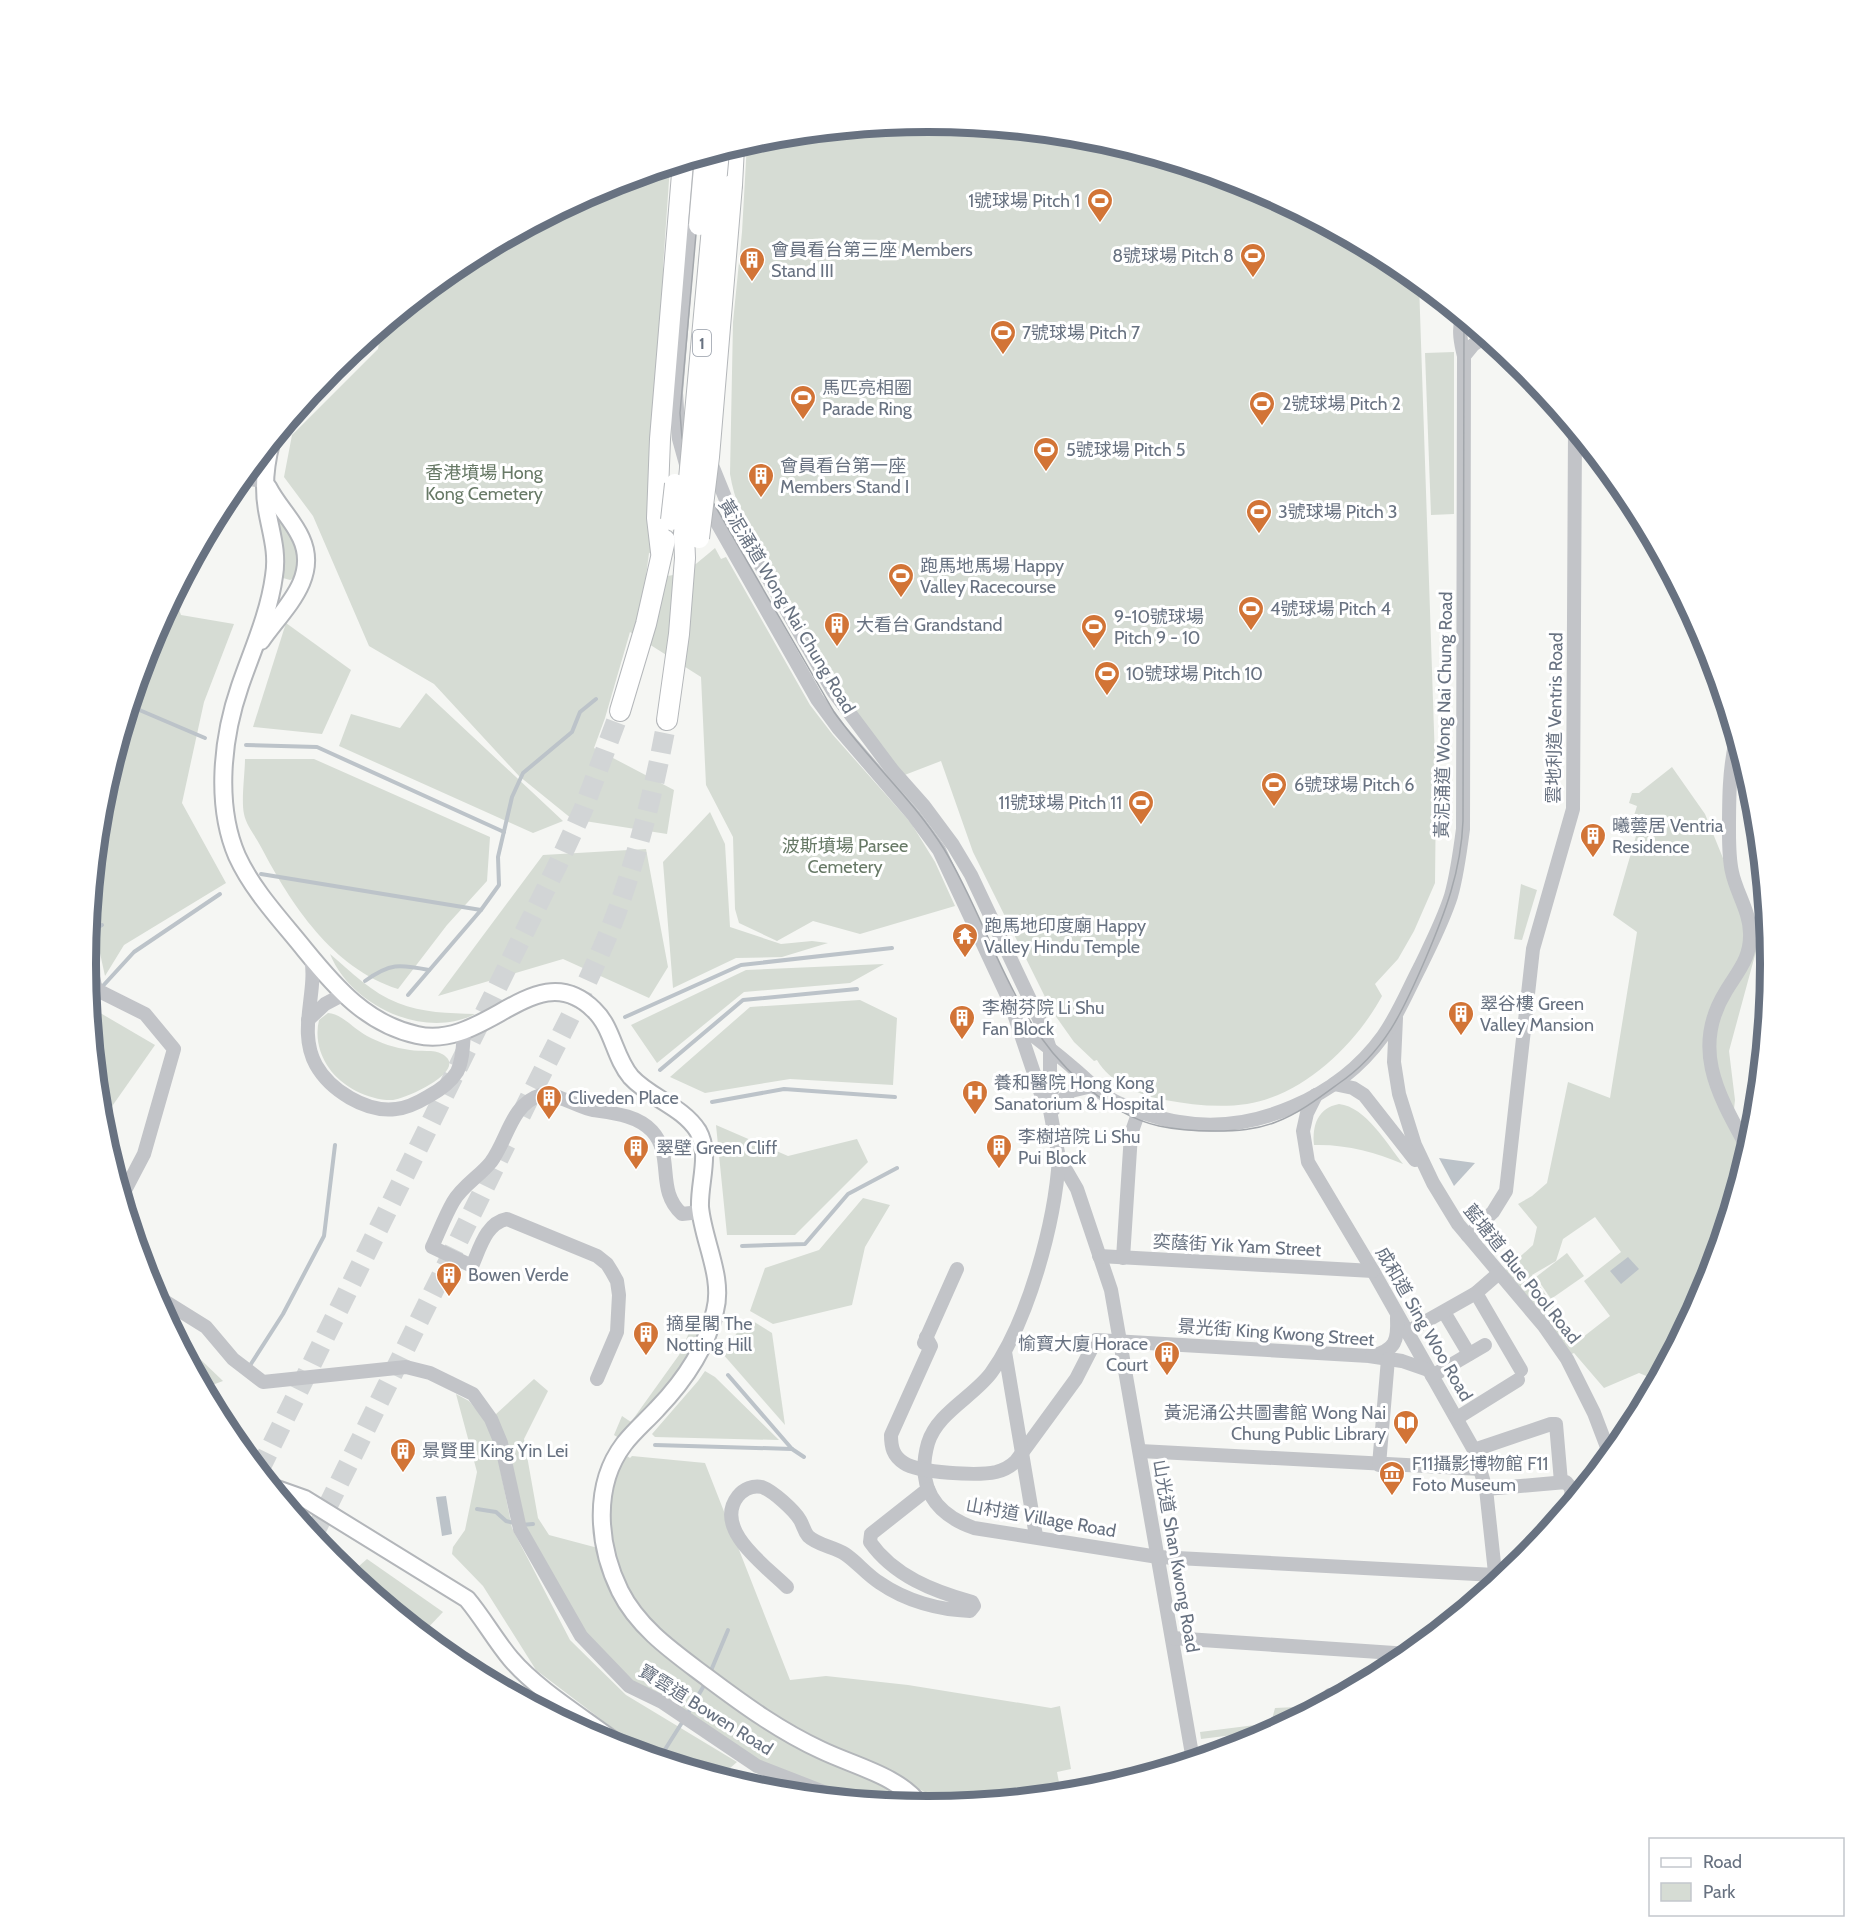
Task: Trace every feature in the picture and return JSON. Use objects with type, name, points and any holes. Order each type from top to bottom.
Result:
[{"type":"highway","points":[[685,558],[699,538],[706,484],[734,155]]},
{"type":"highway","name":"1","points":[[667,720],[678,646],[685,558],[684,534],[719,159]]},
{"type":"highway","name":"1","points":[[620,711],[671,520],[678,466],[704,163]]},
{"type":"highway","points":[[661,552],[657,518],[658,476],[682,169]]},
{"type":"main road","points":[[267,459],[265,481],[268,515],[276,550],[274,576],[253,653],[234,706],[226,747],[224,790],[229,830],[238,857],[252,883],[311,957],[344,994],[377,1019],[416,1035],[439,1038],[464,1032],[538,993],[551,991],[569,994],[588,1004],[602,1019],[631,1076],[688,1119],[700,1135],[704,1153],[700,1212],[717,1289],[717,1302],[702,1348],[690,1368],[665,1401],[628,1439],[616,1456],[607,1477],[602,1515],[609,1564],[629,1606],[650,1631],[708,1678],[789,1734],[900,1785],[913,1795]]},
{"type":"main road","points":[[253,653],[305,577],[306,558],[301,538],[265,481]]},
{"type":"main road","points":[[274,576],[279,583],[287,586],[296,584],[305,577]]},
{"type":"main road","points":[[286,1492],[304,1499],[467,1599],[483,1617],[511,1659],[527,1675],[593,1725]]},
{"type":"street","name":"黃泥涌道 Wong Nai Chung Road","points":[[719,159],[700,384],[704,434],[715,475],[733,517],[833,691],[893,771],[924,806],[953,845],[971,875],[1050,1049]]},
{"type":"street","name":"黃泥涌道 Wong Nai Chung Road","points":[[694,166],[676,393],[679,439],[688,468],[817,699],[839,729],[915,816],[939,850],[1010,1002],[1041,1094],[1050,1106]]},
{"type":"street","name":"黃泥涌道 Wong Nai Chung Road","points":[[1018,1024],[1092,1086],[1119,1103],[1180,1123],[1210,1124],[1248,1121],[1276,1113],[1316,1095],[1334,1084],[1368,1054],[1383,1036],[1396,1015],[1447,909],[1456,874],[1463,829],[1464,356],[1460,325]]},
{"type":"street","points":[[1464,356],[1480,341]]},
{"type":"street","name":"雲地利道 Ventris Road","points":[[1468,1236],[1493,1212],[1506,1191],[1533,949],[1573,809],[1575,441]]},
{"type":"street","points":[[252,479],[265,481]]},
{"type":"street","points":[[1734,756],[1729,787],[1730,858],[1737,891],[1749,924],[1750,943],[1745,962],[1718,1006],[1710,1034],[1709,1050],[1713,1077],[1719,1093],[1742,1137]]},
{"type":"street","points":[[311,957],[314,981],[308,1020],[309,1047],[323,1076],[334,1088],[348,1097],[381,1109],[395,1109],[416,1104],[449,1082],[457,1072],[461,1061],[464,1032]]},
{"type":"street","points":[[97,988],[145,1014],[174,1049],[144,1154],[127,1187]]},
{"type":"street","points":[[308,1020],[325,1004],[344,994]]},
{"type":"street","name":"藍塘道 Blue Pool Road","points":[[1396,1015],[1394,1062],[1399,1094],[1412,1138],[1433,1183],[1451,1215],[1544,1326],[1567,1359],[1594,1413],[1606,1445]]},
{"type":"street","name":"山光道 Shan Kwong Road","points":[[1050,1049],[1053,1091],[1050,1106],[1059,1158],[1077,1189],[1111,1290],[1192,1753]]},
{"type":"street","name":"藍塘道 Blue Pool Road","points":[[1334,1084],[1353,1088],[1364,1095],[1433,1183]]},
{"type":"street","points":[[1050,1106],[1071,1091],[1092,1086]]},
{"type":"street","points":[[597,1379],[615,1338],[618,1324],[617,1281],[607,1264],[597,1256],[507,1219],[498,1221],[490,1228],[472,1266],[432,1247],[454,1200],[491,1162],[521,1106],[544,1094],[584,1108],[611,1111],[642,1123],[652,1130],[660,1142],[664,1157],[667,1193],[671,1201],[682,1214],[700,1212]]},
{"type":"street","name":"成和道 Sing Woo Road","points":[[1316,1095],[1307,1113],[1303,1131],[1308,1162],[1373,1271],[1474,1450],[1486,1489],[1495,1572]]},
{"type":"street","points":[[1123,1258],[1131,1134],[1139,1111]]},
{"type":"street","name":"山村道 Village Road","points":[[1059,1158],[1056,1199],[1036,1271],[1005,1352],[979,1387],[947,1415],[935,1429],[928,1445],[925,1470],[928,1489],[940,1508],[956,1522],[974,1528],[1158,1557],[1490,1578]]},
{"type":"street","points":[[1056,1199],[1061,1192],[1072,1187],[1077,1189]]},
{"type":"street","name":"奕蔭街 Yik Yam Street","points":[[1099,1256],[1373,1271]]},
{"type":"street","points":[[895,1408],[957,1269]]},
{"type":"street","points":[[1407,1332],[1476,1293],[1499,1273]]},
{"type":"street","points":[[1457,1418],[1520,1375],[1476,1293]]},
{"type":"street","name":"寶雲道 Bowen Road","points":[[169,1303],[206,1327],[233,1359],[263,1382],[406,1366],[430,1373],[473,1394],[491,1419],[501,1443],[520,1529],[581,1636],[632,1687],[662,1702],[757,1766],[814,1788]]},
{"type":"street","points":[[1444,1312],[1469,1354]]},
{"type":"street","points":[[1369,1356],[1386,1352],[1394,1344],[1398,1335],[1397,1316]]},
{"type":"street","points":[[926,1337],[931,1346],[891,1435],[893,1451],[903,1463],[912,1468],[925,1470],[998,1472],[1009,1467],[1022,1452]]},
{"type":"street","name":"景光街 King Kwong Street","points":[[1022,1452],[1076,1379],[1096,1340],[1369,1356],[1402,1361],[1430,1373]]},
{"type":"street","points":[[1430,1373],[1485,1345]]},
{"type":"street","points":[[1005,1352],[1036,1536]]},
{"type":"street","points":[[1379,1465],[1388,1359]]},
{"type":"street","points":[[1474,1450],[1556,1424],[1564,1482],[1571,1491]]},
{"type":"street","points":[[1140,1451],[1481,1469]]},
{"type":"street","points":[[1486,1489],[1564,1482]]},
{"type":"street","points":[[787,1587],[743,1544],[734,1529],[733,1506],[740,1494],[755,1486],[770,1491],[798,1516],[808,1536],[847,1556],[879,1583],[908,1598],[932,1605],[970,1611],[974,1606],[972,1602],[939,1592],[911,1578],[883,1557],[870,1542],[871,1534],[928,1489]]},
{"type":"street","points":[[1172,1638],[1394,1653]]},
{"type":"green space","points":[[928,132],[982,134],[1037,139],[1090,148],[1143,160],[1195,176],[1246,195],[1344,243],[1419,293],[1436,790],[1435,883],[1414,931],[1398,959],[1375,984],[1382,996],[1371,1014],[1343,1049],[1308,1079],[1268,1099],[1247,1104],[1216,1106],[1156,1098],[1126,1087],[1109,1075],[1097,1060],[1094,1061],[1074,1042],[1052,1011],[973,852],[941,761],[902,776],[842,694],[756,543],[737,501],[730,474],[733,322],[742,232],[746,152],[819,139],[874,134]]},
{"type":"green space","name":"香港墳場 Hong Kong Cemetery","points":[[669,173],[663,267],[669,283],[654,554],[649,553],[646,576],[668,576],[684,571],[715,548],[721,559],[726,557],[810,705],[833,735],[911,823],[935,862],[955,906],[860,934],[813,921],[777,941],[739,923],[735,909],[733,837],[706,785],[701,677],[630,632],[594,748],[674,790],[667,834],[572,819],[519,776],[434,684],[369,646],[313,516],[284,477],[292,435],[378,349],[380,337],[466,272],[512,243],[610,195]]},
{"type":"green space","points":[[1454,352],[1454,514],[1431,515],[1425,353]]},
{"type":"green space","points":[[278,518],[288,531],[297,554],[298,570],[295,578],[290,580],[283,578],[281,574],[276,519]]},
{"type":"green space","points":[[178,606],[181,615],[234,624],[204,702],[182,803],[226,883],[124,945],[105,976],[97,939],[98,910],[103,855],[112,802],[124,749],[140,697],[159,646]]},
{"type":"green space","points":[[286,623],[351,670],[322,734],[253,727]]},
{"type":"green space","points":[[426,693],[563,821],[533,833],[339,746],[351,714],[400,728]]},
{"type":"green space","points":[[245,759],[314,759],[490,837],[487,881],[447,925],[398,989],[374,979],[353,966],[334,950],[316,932],[286,890],[245,818],[243,801]]},
{"type":"green space","points":[[1672,767],[1705,814],[1758,944],[1729,1051],[1735,1100],[1733,1118],[1741,1141],[1716,1231],[1697,1282],[1650,1378],[1639,1373],[1604,1388],[1574,1353],[1567,1356],[1501,1274],[1533,1245],[1537,1227],[1518,1204],[1547,1183],[1568,1082],[1610,1098],[1637,932],[1613,915],[1636,836],[1634,826],[1631,825],[1637,806],[1629,803],[1632,793],[1639,793]],"holes":[[[1595,1217],[1621,1252],[1584,1281],[1610,1316],[1578,1341],[1532,1275],[1556,1261],[1563,1239]]]},
{"type":"green space","points":[[710,812],[725,844],[730,927],[781,944],[812,941],[828,943],[782,957],[736,958],[673,988],[663,862]]},
{"type":"green space","points":[[646,849],[668,967],[649,998],[563,959],[438,996],[543,855]]},
{"type":"green space","points":[[1521,884],[1537,890],[1522,940],[1514,939]]},
{"type":"green space","points":[[330,954],[354,975],[388,999],[426,1011],[475,1014],[455,1021],[434,1023],[413,1020],[392,1013],[372,1003],[354,989],[340,973]]},
{"type":"green space","points":[[884,964],[850,983],[744,992],[657,1063],[631,1025],[746,970]]},
{"type":"green space","points":[[860,1000],[897,1018],[893,1085],[790,1079],[705,1093],[670,1077],[750,1007]]},
{"type":"green space","points":[[98,1012],[155,1045],[109,1110],[103,1073]]},
{"type":"green space","points":[[328,1013],[338,1016],[367,1036],[393,1047],[439,1052],[449,1061],[448,1068],[433,1083],[410,1095],[393,1100],[375,1098],[357,1092],[335,1075],[320,1051],[317,1033],[319,1020]]},
{"type":"green space","points":[[1339,1104],[1349,1107],[1367,1119],[1403,1164],[1360,1150],[1314,1145],[1315,1124],[1321,1113]]},
{"type":"green space","points":[[716,1125],[788,1156],[857,1139],[868,1162],[795,1235],[727,1235]]},
{"type":"green space","points":[[863,1198],[890,1205],[865,1247],[852,1305],[773,1324],[750,1311],[765,1268],[819,1250]]},
{"type":"green space","points":[[1567,1253],[1584,1276],[1551,1299],[1536,1277]]},
{"type":"green space","points":[[697,1315],[709,1315],[681,1373],[622,1440],[614,1435],[622,1416],[631,1422],[679,1355]]},
{"type":"green space","points":[[748,1318],[772,1333],[785,1425],[722,1353]]},
{"type":"green space","points":[[192,1351],[223,1381],[211,1386]]},
{"type":"green space","points":[[705,1371],[715,1377],[779,1440],[655,1437],[652,1434]]},
{"type":"green space","points":[[534,1379],[548,1391],[524,1439],[538,1518],[549,1535],[598,1548],[674,1658],[886,1783],[901,1795],[831,1790],[758,1763],[632,1683],[584,1634],[520,1520],[495,1415]]},
{"type":"green space","points":[[456,1394],[469,1401],[485,1420],[496,1448],[512,1528],[570,1640],[626,1695],[737,1762],[727,1771],[628,1740],[536,1670],[483,1586],[452,1554],[453,1547],[465,1530],[477,1472]]},
{"type":"green space","points":[[627,1456],[705,1463],[790,1680],[826,1676],[908,1685],[1051,1708],[1060,1706],[1071,1769],[1057,1772],[1060,1785],[982,1794],[933,1796],[773,1717],[676,1647],[635,1606],[617,1566],[605,1514],[617,1469]]},
{"type":"green space","points":[[367,1559],[443,1612],[428,1628],[379,1590],[357,1568]]},
{"type":"green space","points":[[1302,1707],[1271,1721],[1275,1708]]},
{"type":"green space","points":[[1266,1724],[1244,1734],[1201,1739],[1200,1732]]},
{"type":"shaded area","points":[[1439,1158],[1475,1163],[1454,1186]]},
{"type":"shaded area","points":[[1628,1257],[1639,1269],[1621,1284],[1610,1271]]},
{"type":"shaded area","points":[[446,1496],[452,1534],[442,1536],[436,1497]]},
{"type":"waterway","points":[[408,995],[481,910],[499,885],[498,857],[512,797],[523,773],[572,732],[580,712],[596,699]]},
{"type":"waterway","points":[[136,709],[205,738]]},
{"type":"waterway","points":[[246,745],[317,747],[504,832]]},
{"type":"waterway","points":[[261,874],[481,910]]},
{"type":"waterway","points":[[101,988],[134,952],[220,894]]},
{"type":"waterway","points":[[97,928],[102,925]]},
{"type":"waterway","points":[[625,1017],[741,965],[892,948]]},
{"type":"waterway","points":[[365,981],[395,966],[429,970]]},
{"type":"waterway","points":[[660,1070],[743,1000],[857,989]]},
{"type":"waterway","points":[[712,1102],[784,1089],[895,1097]]},
{"type":"waterway","points":[[249,1367],[283,1314],[324,1236],[335,1145]]},
{"type":"waterway","points":[[742,1246],[805,1244],[848,1194],[897,1168]]},
{"type":"waterway","points":[[728,1375],[792,1449],[804,1457]]},
{"type":"waterway","points":[[655,1445],[792,1449]]},
{"type":"waterway","points":[[477,1509],[496,1512],[506,1521],[514,1523]]},
{"type":"waterway","points":[[521,1525],[533,1524]]},
{"type":"waterway","points":[[710,1673],[728,1630]]},
{"type":"waterway","points":[[687,1715],[706,1682]]},
{"type":"waterway","points":[[663,1753],[683,1721]]},
{"type":"tunnel","points":[[263,1463],[558,864],[583,810],[620,711]]},
{"type":"tunnel","points":[[521,1115],[583,991],[616,914],[646,818],[667,720]]},
{"type":"tunnel","points":[[317,1528],[506,1144]]},
{"type":"tram line","points":[[702,163],[680,413],[682,438],[691,464],[834,712],[861,747],[919,813],[944,849],[966,890],[1005,975],[1038,1033],[1066,1068],[1101,1098],[1139,1120],[1159,1126],[1201,1131],[1253,1128],[1284,1119],[1323,1095],[1354,1072],[1391,1029],[1409,996],[1439,926],[1451,892],[1459,858],[1463,821],[1464,328]]},
{"type":"place","name":"1號球場 Pitch 1","points":[[1100,224]]},
{"type":"place","name":"8號球場 Pitch 8","points":[[1253,279]]},
{"type":"place","name":"會員看台第三座 Members Stand III","points":[[752,283]]},
{"type":"place","name":"7號球場 Pitch 7","points":[[1003,356]]},
{"type":"place","name":"馬匹亮相圈 Parade Ring","points":[[803,421]]},
{"type":"place","name":"2號球場 Pitch 2","points":[[1262,427]]},
{"type":"place","name":"5號球場 Pitch 5","points":[[1046,473]]},
{"type":"place","name":"會員看台第一座 Members Stand I","points":[[761,499]]},
{"type":"place","name":"3號球場 Pitch 3","points":[[1259,535]]},
{"type":"place","name":"跑馬地馬場 Happy Valley Racecourse","points":[[901,599]]},
{"type":"place","name":"4號球場 Pitch 4","points":[[1251,632]]},
{"type":"place","name":"大看台 Grandstand","points":[[837,648]]},
{"type":"place","name":"9-10號球場 Pitch 9 - 10","points":[[1094,650]]},
{"type":"place","name":"10號球場 Pitch 10","points":[[1107,697]]},
{"type":"place","name":"6號球場 Pitch 6","points":[[1274,808]]},
{"type":"place","name":"11號球場 Pitch 11","points":[[1141,826]]},
{"type":"place","name":"曦蕓居 Ventria Residence","points":[[1593,859]]},
{"type":"place","name":"跑馬地印度廟 Happy Valley Hindu Temple","points":[[965,959]]},
{"type":"place","name":"翠谷樓 Green Valley Mansion","points":[[1461,1037]]},
{"type":"place","name":"李樹芬院 Li Shu Fan Block","points":[[962,1041]]},
{"type":"place","name":"養和醫院 Hong Kong Sanatorium & Hospital","points":[[975,1116]]},
{"type":"place","name":"Cliveden Place","points":[[549,1121]]},
{"type":"place","name":"李樹培院 Li Shu Pui Block","points":[[999,1170]]},
{"type":"place","name":"翠壁 Green Cliff","points":[[636,1171]]},
{"type":"place","name":"Bowen Verde","points":[[449,1298]]},
{"type":"place","name":"摘星閣 The Notting Hill","points":[[646,1357]]},
{"type":"place","name":"愉寶大廈 Horace Court","points":[[1167,1377]]},
{"type":"place","name":"黃泥涌公共圖書館 Wong Nai Chung Public Library","points":[[1406,1446]]},
{"type":"place","name":"景賢里 King Yin Lei","points":[[403,1474]]},
{"type":"place","name":"F11攝影博物館 F11 Foto Museum","points":[[1392,1497]]},
{"type":"park label","name":"波斯墳場 Parsee Cemetery","points":[[845,856]]}]
